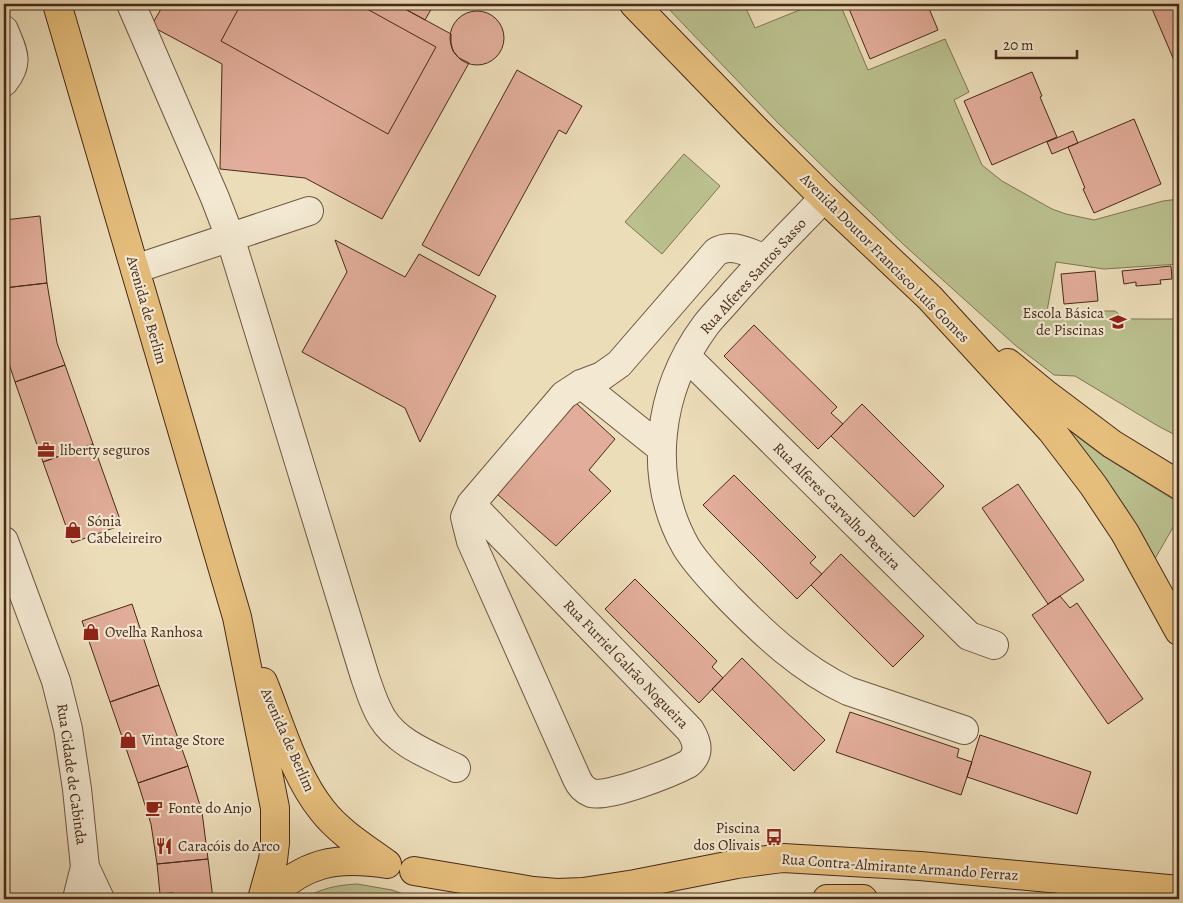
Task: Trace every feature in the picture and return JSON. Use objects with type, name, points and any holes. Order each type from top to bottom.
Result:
[{"type":"main road","name":"Avenida de Berlim","points":[[57,4],[237,617],[275,808],[276,828],[273,860],[262,899]]},
{"type":"main road","name":"Avenida Doutor Francisco Luís Gomes","points":[[634,4],[824,198],[930,298],[1051,430],[1093,485],[1125,533],[1179,631]]},
{"type":"main road","points":[[930,298],[1047,395],[1112,444],[1179,485]]},
{"type":"main road","name":"Avenida de Berlim","points":[[237,617],[296,764],[309,791],[323,812],[387,864]]},
{"type":"main road","name":"Rua Contra-Almirante Armando Ferraz","points":[[414,871],[533,891],[566,893],[609,889],[737,864],[783,858],[920,866],[1179,890]]},
{"type":"main road","points":[[267,899],[297,874],[336,861],[361,860],[414,871],[444,885],[462,899]]},
{"type":"main road","points":[[827,899],[863,899]]},
{"type":"street","points":[[131,4],[230,237],[374,701],[389,728],[399,737],[456,768]]},
{"type":"street","points":[[4,30],[12,48],[14,60],[12,71],[4,82]]},
{"type":"street","name":"Rua Alferes Santos Sasso","points":[[824,198],[764,258],[706,325],[687,357],[671,394],[662,430],[661,448],[665,490],[677,529],[699,564],[760,629],[794,658],[830,683],[870,699],[964,730]]},
{"type":"street","points":[[135,269],[309,211]]},
{"type":"street","points":[[471,504],[564,395],[581,384],[602,376],[619,364],[716,252],[727,247],[764,258]]},
{"type":"street","name":"Rua Alferes Carvalho Pereira","points":[[687,357],[968,636],[994,645]]},
{"type":"street","points":[[581,384],[661,448]]},
{"type":"street","name":"Rua Furriel Galrão Nogueira","points":[[471,504],[690,730],[697,742],[697,754],[694,760],[682,768],[614,792],[596,794],[589,792],[580,785],[471,541],[465,517],[471,504]]},
{"type":"street","name":"Rua Cidade de Cabinda","points":[[4,541],[40,636],[63,705],[68,729],[76,781],[84,867],[77,899]]},
{"type":"street","name":"Rua Cidade de Cabinda","points":[[84,867],[100,899]]},
{"type":"green space","points":[[664,4],[744,4],[755,28],[802,9],[803,4],[840,4],[868,70],[945,39],[969,92],[954,100],[982,165],[1002,181],[1052,209],[1094,220],[1163,201],[1179,199],[1179,264],[1104,269],[1056,262],[1047,311],[1050,315],[1088,318],[1100,311],[1115,311],[1125,319],[1179,319],[1179,437],[1075,376],[1054,375],[1015,345],[904,245],[777,122]]},
{"type":"green space","points":[[684,154],[720,186],[662,254],[625,222]]},
{"type":"green space","points":[[1058,422],[1103,456],[1179,503],[1179,517],[1152,564]]},
{"type":"green space","points":[[357,884],[392,890],[417,899],[303,899],[328,888]]},
{"type":"building","points":[[164,4],[396,4],[451,34],[453,51],[459,58],[469,63],[382,219],[305,178],[220,169],[222,64],[151,26]]},
{"type":"building","points":[[241,4],[358,4],[436,47],[388,134],[221,41]]},
{"type":"building","points":[[396,4],[434,4],[425,20]]},
{"type":"building","points":[[847,4],[925,4],[926,7],[928,6],[938,30],[870,59]]},
{"type":"building","points":[[1150,4],[1179,4],[1179,72]]},
{"type":"building","points":[[477,11],[487,13],[496,19],[502,28],[504,38],[502,48],[496,57],[487,63],[477,65],[467,63],[458,57],[452,48],[450,38],[452,28],[458,19],[467,13]]},
{"type":"building","points":[[517,70],[582,106],[566,134],[559,130],[479,276],[422,245]]},
{"type":"building","points":[[1032,72],[1042,96],[1040,97],[1057,137],[992,165],[964,101]]},
{"type":"building","points":[[1134,119],[1161,184],[1094,213],[1068,147]]},
{"type":"building","points":[[1073,131],[1078,143],[1052,154],[1047,142]]},
{"type":"building","points":[[40,216],[47,283],[4,288],[4,220]]},
{"type":"building","points":[[335,240],[405,277],[419,254],[496,296],[420,442],[405,408],[302,352],[347,272]]},
{"type":"building","points":[[1171,266],[1172,279],[1160,280],[1161,284],[1136,286],[1136,282],[1124,284],[1122,271]]},
{"type":"building","points":[[1095,271],[1098,301],[1064,304],[1061,274]]},
{"type":"building","points":[[47,283],[57,343],[65,365],[15,382],[4,348],[4,288]]},
{"type":"building","points":[[754,325],[837,407],[831,413],[843,424],[818,449],[724,356]]},
{"type":"building","points":[[65,365],[93,444],[43,462],[15,382]]},
{"type":"building","points":[[576,403],[615,439],[589,470],[611,491],[556,546],[497,494]]},
{"type":"building","points":[[862,404],[944,486],[914,517],[831,436]]},
{"type":"building","points":[[93,444],[122,525],[72,543],[43,462]]},
{"type":"building","points":[[734,475],[816,557],[810,563],[822,574],[797,599],[703,505]]},
{"type":"building","points":[[1018,484],[1084,580],[1048,604],[982,508]]},
{"type":"building","points":[[841,554],[924,636],[893,667],[811,585]]},
{"type":"building","points":[[635,579],[717,661],[712,667],[723,678],[699,703],[605,609]]},
{"type":"building","points":[[1060,596],[1070,608],[1077,603],[1143,699],[1108,724],[1032,615]]},
{"type":"building","points":[[132,604],[159,685],[110,702],[82,621]]},
{"type":"building","points":[[742,658],[825,740],[794,771],[712,689]]},
{"type":"building","points":[[159,685],[188,766],[138,783],[110,702]]},
{"type":"building","points":[[850,712],[959,749],[957,757],[972,762],[961,795],[836,752]]},
{"type":"building","points":[[980,735],[1091,772],[1077,814],[967,777]]},
{"type":"building","points":[[188,766],[202,812],[208,859],[157,864],[151,824],[138,783]]},
{"type":"building","points":[[208,859],[213,899],[174,899],[173,893],[160,894],[157,864]]},
{"type":"building","points":[[173,893],[174,899],[110,899],[160,894]]},
{"type":"place","name":"Escola Básica de Piscinas","points":[[1118,322]]},
{"type":"place","name":"liberty seguros","points":[[46,450]]},
{"type":"place","name":"Sónia Cabeleireiro","points":[[73,530]]},
{"type":"place","name":"Ovelha Ranhosa","points":[[91,632]]},
{"type":"place","name":"Vintage Store","points":[[128,740]]},
{"type":"place","name":"Fonte do Anjo","points":[[154,808]]},
{"type":"place","name":"Piscina dos Olivais","points":[[774,837]]},
{"type":"place","name":"Caracóis do Arco","points":[[164,846]]}]
